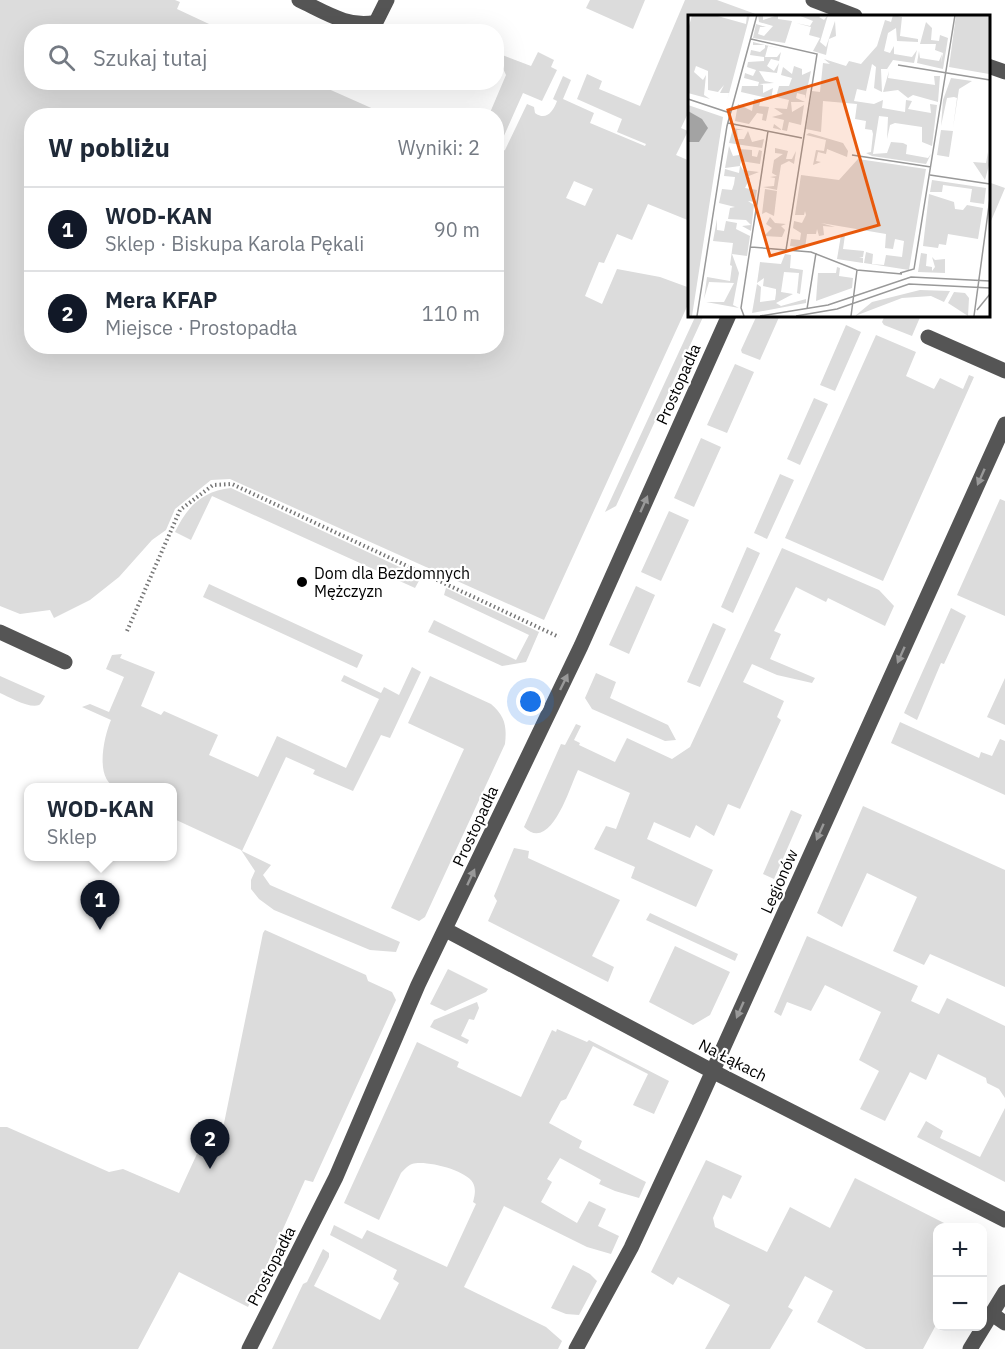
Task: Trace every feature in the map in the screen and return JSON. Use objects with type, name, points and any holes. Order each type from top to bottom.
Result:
[{"type":"street","points":[[299,0],[343,20],[365,24],[376,22],[387,0]]},
{"type":"street","points":[[813,0],[850,15]]},
{"type":"street","points":[[990,67],[1005,72]]},
{"type":"street","name":"Prostopadła","points":[[249,1349],[336,1177],[418,985],[581,646],[729,316]]},
{"type":"street","points":[[928,337],[1005,371]]},
{"type":"street","name":"Legionów","points":[[576,1349],[631,1248],[1005,424]]},
{"type":"street","points":[[0,632],[65,662]]},
{"type":"street","name":"Na Łąkach","points":[[446,930],[712,1071],[1005,1220]]},
{"type":"street","points":[[970,1349],[1005,1292]]},
{"type":"street","points":[[992,1314],[1005,1323]]},
{"type":"path","points":[[127,631],[180,510],[213,485],[232,484],[581,646]]},
{"type":"shaded area","points":[[0,0],[175,0],[180,2],[177,9],[209,24],[24,24],[24,90],[331,90],[371,108],[24,108],[24,354],[504,354],[504,150],[527,104],[534,107],[535,113],[539,115],[549,114],[557,101],[553,99],[563,76],[571,80],[563,99],[594,113],[590,123],[645,146],[646,144],[617,132],[622,119],[577,99],[587,74],[602,81],[599,89],[640,106],[685,0],[717,0],[758,15],[688,15],[688,113],[681,128],[688,131],[676,155],[688,160],[688,220],[648,204],[632,240],[617,234],[604,263],[599,262],[585,296],[602,304],[617,269],[660,277],[688,287],[688,304],[544,620],[230,479],[211,480],[175,509],[166,530],[152,540],[119,577],[90,600],[54,618],[50,610],[20,614],[0,606]],"holes":[[[574,181],[593,189],[585,206],[566,198]]]},
{"type":"shaded area","points":[[590,0],[645,0],[633,29],[586,8]]},
{"type":"shaded area","points":[[538,52],[554,60],[551,67],[557,70],[542,101],[523,93],[504,135],[504,108],[492,108],[500,90],[504,90],[506,75],[504,56],[531,66]]},
{"type":"shaded area","points":[[990,183],[1005,188],[990,220]]},
{"type":"shaded area","points":[[696,316],[704,316],[616,506],[605,512]]},
{"type":"shaded area","points":[[757,316],[780,316],[760,360],[742,353],[741,350]]},
{"type":"shaded area","points":[[885,316],[921,316],[912,336],[884,325],[882,322]]},
{"type":"shaded area","points":[[846,325],[861,332],[835,391],[820,385]]},
{"type":"shaded area","points":[[876,335],[916,352],[906,376],[934,389],[940,378],[963,389],[969,375],[974,377],[883,581],[785,538]]},
{"type":"shaded area","points":[[735,364],[754,372],[727,433],[707,425]]},
{"type":"shaded area","points":[[814,398],[828,404],[800,465],[787,459]]},
{"type":"shaded area","points":[[701,438],[721,447],[694,507],[674,498]]},
{"type":"shaded area","points":[[780,474],[794,480],[767,539],[754,533]]},
{"type":"shaded area","points":[[231,488],[421,577],[415,588],[212,496],[191,540],[175,532],[190,508],[197,502],[212,493]]},
{"type":"shaded area","points":[[1000,499],[1005,501],[1005,616],[957,595]]},
{"type":"shaded area","points":[[669,511],[689,520],[661,581],[641,572]]},
{"type":"shaded area","points":[[747,547],[760,553],[733,613],[721,607]]},
{"type":"shaded area","points":[[782,548],[879,590],[894,606],[885,626],[828,598],[826,602],[796,587],[774,631],[781,634],[770,659],[815,678],[812,683],[777,675],[752,664],[743,682],[784,701],[777,717],[781,720],[740,809],[728,804],[714,836],[696,825],[690,838],[654,822],[647,839],[713,870],[696,907],[631,878],[635,867],[594,849],[606,826],[616,829],[630,793],[578,770],[565,802],[551,825],[543,832],[534,833],[524,827],[561,744],[565,745],[576,724],[581,726],[574,740],[580,743],[579,745],[615,762],[627,738],[672,759],[690,747]]},
{"type":"shaded area","points":[[209,584],[363,655],[357,668],[203,597]]},
{"type":"shaded area","points":[[636,586],[655,595],[629,654],[609,645]]},
{"type":"shaded area","points":[[446,588],[539,632],[526,662],[502,666],[428,632],[434,620],[516,660],[529,635],[444,595]]},
{"type":"shaded area","points":[[951,608],[966,616],[944,664],[941,663],[917,720],[904,713]]},
{"type":"shaded area","points":[[713,623],[726,629],[700,687],[687,682]]},
{"type":"shaded area","points":[[122,654],[120,658],[155,672],[141,706],[161,715],[164,711],[218,735],[209,755],[258,777],[277,736],[346,768],[379,699],[341,681],[344,675],[381,693],[384,687],[399,695],[412,667],[421,672],[390,738],[381,735],[353,791],[313,774],[315,770],[286,757],[242,851],[271,865],[263,875],[270,885],[400,942],[396,952],[370,950],[274,910],[259,899],[251,889],[251,880],[255,871],[241,850],[177,820],[177,783],[110,783],[103,769],[103,758],[111,720],[82,707],[90,704],[109,712],[124,677],[106,669],[112,655]]},
{"type":"shaded area","points":[[596,673],[616,682],[610,698],[668,725],[676,740],[665,741],[592,709],[585,698]]},
{"type":"shaded area","points":[[0,676],[45,696],[40,704],[35,706],[14,700],[0,693]]},
{"type":"shaded area","points":[[430,676],[491,704],[502,717],[506,738],[425,917],[419,921],[391,908],[464,749],[408,723]]},
{"type":"shaded area","points":[[1005,678],[1005,725],[987,717]]},
{"type":"shaded area","points":[[900,722],[979,758],[981,752],[992,756],[1000,739],[1005,741],[1005,795],[891,743]]},
{"type":"shaded area","points":[[863,806],[1005,870],[1005,987],[930,954],[924,965],[893,951],[917,897],[867,873],[842,927],[817,913]]},
{"type":"shaded area","points":[[791,810],[802,815],[774,879],[763,874]]},
{"type":"shaded area","points":[[514,848],[529,851],[528,858],[620,900],[592,956],[614,967],[608,982],[488,921],[497,901],[494,896]]},
{"type":"shaded area","points":[[650,913],[738,954],[735,961],[646,920]]},
{"type":"shaded area","points":[[265,930],[366,975],[368,981],[392,992],[396,1000],[313,1182],[305,1180],[248,1307],[179,1272],[138,1349],[0,1349],[0,1127],[7,1127],[109,1172],[123,1169],[179,1193],[207,1132],[221,1138]]},
{"type":"shaded area","points":[[807,936],[918,986],[911,1001],[939,1014],[947,998],[1005,1026],[1005,1098],[999,1089],[987,1083],[986,1078],[938,1054],[926,1080],[910,1072],[885,1121],[860,1109],[879,1071],[859,1060],[881,1012],[825,985],[811,1011],[787,1002],[781,1016],[774,1012]]},
{"type":"shaded area","points":[[675,946],[730,972],[710,1015],[693,1025],[649,1002]]},
{"type":"shaded area","points":[[448,969],[488,989],[445,1011],[430,1004]]},
{"type":"shaded area","points":[[477,1002],[479,1008],[474,1020],[469,1019],[461,1036],[469,1040],[467,1044],[430,1027],[434,1020]]},
{"type":"shaded area","points":[[557,1029],[587,1042],[589,1040],[669,1081],[654,1114],[633,1105],[648,1074],[593,1046],[566,1099],[561,1101],[549,1123],[582,1141],[579,1148],[646,1182],[639,1198],[599,1184],[601,1180],[560,1158],[547,1179],[552,1182],[541,1202],[577,1223],[589,1201],[606,1209],[598,1226],[619,1236],[611,1254],[587,1247],[504,1206],[464,1287],[546,1327],[562,1341],[558,1349],[272,1349],[303,1284],[307,1282],[323,1249],[329,1253],[329,1257],[314,1286],[380,1320],[399,1283],[393,1279],[397,1270],[330,1235],[334,1225],[362,1239],[367,1230],[447,1267],[476,1204],[473,1202],[475,1188],[469,1178],[454,1170],[418,1163],[410,1165],[401,1173],[379,1220],[344,1203],[417,1042],[459,1062],[457,1067],[521,1097],[552,1030],[556,1032]]},
{"type":"shaded area","points":[[1005,1108],[1005,1182],[917,1137],[926,1121],[943,1131],[940,1138],[980,1157]]},
{"type":"shaded area","points":[[706,1160],[742,1176],[731,1199],[723,1195],[713,1218],[715,1227],[767,1252],[790,1207],[830,1228],[855,1178],[944,1223],[933,1223],[933,1330],[923,1349],[866,1349],[817,1322],[833,1291],[805,1276],[788,1307],[793,1310],[770,1349],[705,1349],[730,1305],[678,1277],[673,1285],[651,1272]]},
{"type":"shaded area","points":[[573,1265],[590,1274],[597,1281],[579,1315],[566,1314],[551,1308]]},
{"type":"place","name":"Dom dla Bezdomnych Mężczyzn","points":[[302,582]]},
{"type":"place","name":"WOD-KAN","points":[[100,930]]},
{"type":"place","name":"Mera KFAP","points":[[210,1169]]}]
